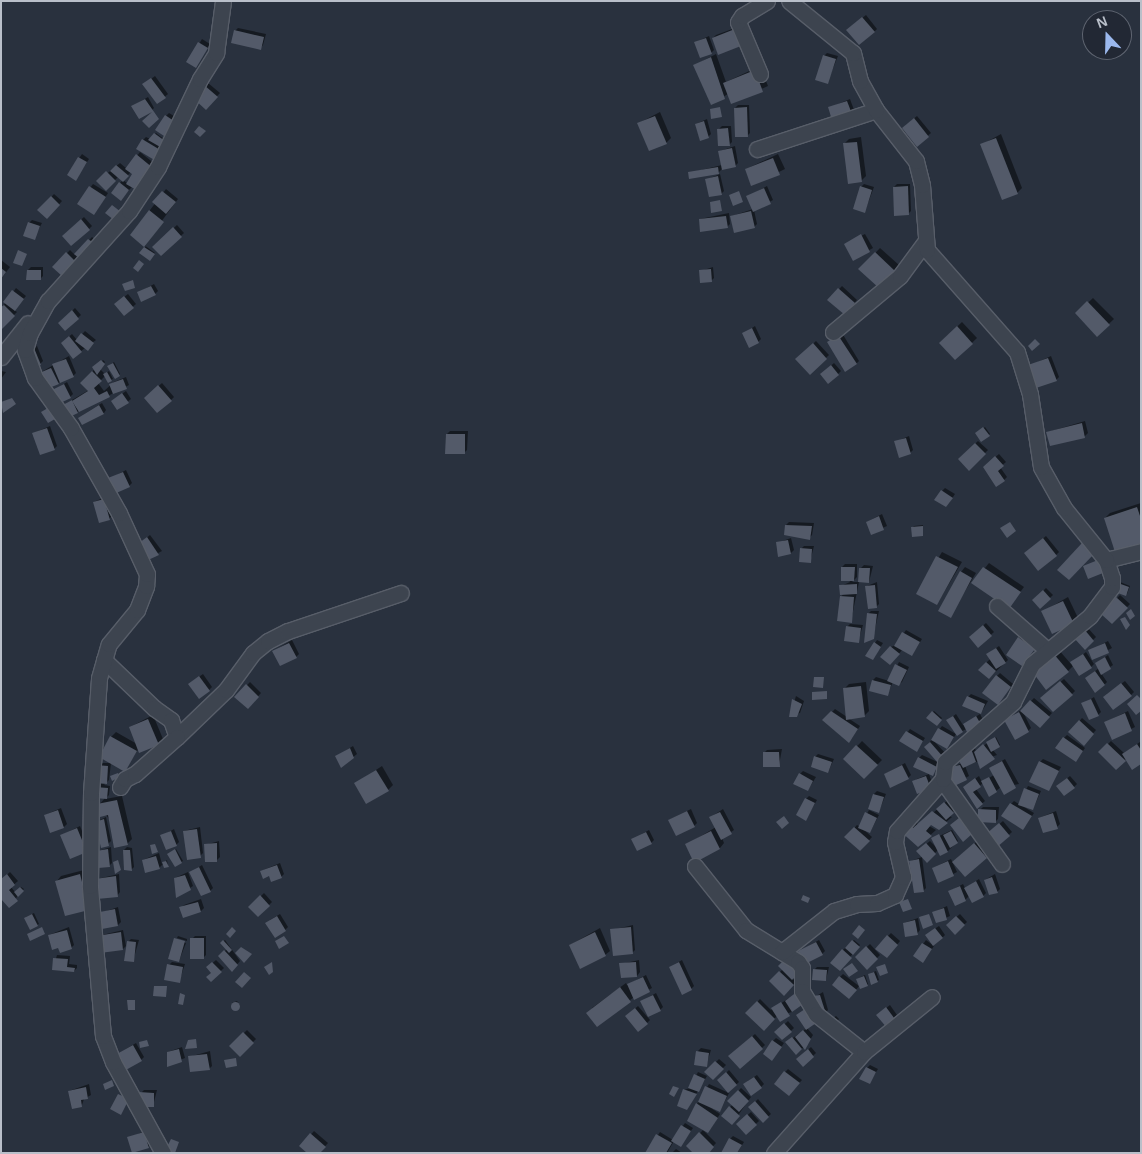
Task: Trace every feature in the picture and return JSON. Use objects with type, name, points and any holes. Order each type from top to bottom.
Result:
[{"type":"street","points":[[163,1153],[113,1062],[103,1036],[90,886],[97,689],[104,660],[117,632],[137,610],[148,580],[142,560],[119,513],[71,428],[39,385],[28,363],[25,350],[30,333],[48,301],[130,211],[158,168],[200,79],[216,53],[223,1]]},
{"type":"street","points":[[760,74],[738,22],[742,16],[768,1]]},
{"type":"street","points":[[782,952],[834,911],[857,904],[877,903],[895,895],[903,872],[894,836],[942,780],[945,762],[1013,702],[1027,670],[1047,650],[1090,616],[1107,595],[1112,574],[1106,560],[1064,508],[1042,467],[1030,394],[1017,352],[930,256],[925,242],[922,185],[916,161],[876,110],[860,81],[853,53],[789,1]]},
{"type":"street","points":[[757,149],[876,110]]},
{"type":"street","points":[[833,332],[900,276],[925,242]]},
{"type":"street","points":[[1,357],[50,294],[63,284]]},
{"type":"street","points":[[1106,560],[1141,551]]},
{"type":"street","points":[[120,787],[125,780],[135,774],[226,690],[253,653],[268,641],[288,631],[401,594]]},
{"type":"street","points":[[997,606],[1047,650]]},
{"type":"street","points":[[104,660],[154,708],[172,720],[177,736]]},
{"type":"street","points":[[942,780],[1002,864]]},
{"type":"street","points":[[695,866],[737,921],[800,965],[802,991],[817,1016],[864,1052]]},
{"type":"street","points":[[774,1153],[864,1052],[932,997]]},
{"type":"building","points":[[862,17],[875,32],[859,45],[846,30]]},
{"type":"building","points":[[740,27],[746,44],[718,55],[712,38]]},
{"type":"building","points":[[234,30],[264,37],[261,50],[231,43]]},
{"type":"building","points":[[706,38],[712,54],[700,58],[694,42]]},
{"type":"building","points":[[198,42],[208,48],[196,68],[186,62]]},
{"type":"building","points":[[823,55],[836,59],[828,84],[815,80]]},
{"type":"building","points":[[711,57],[725,99],[711,105],[693,65]]},
{"type":"building","points":[[755,70],[763,92],[731,104],[723,83]]},
{"type":"building","points":[[151,78],[166,98],[157,104],[142,84]]},
{"type":"building","points":[[204,85],[218,97],[206,110],[193,98]]},
{"type":"building","points":[[145,99],[159,119],[149,128],[142,121],[152,112],[139,119],[131,106]]},
{"type":"building","points":[[847,101],[852,114],[832,120],[828,107]]},
{"type":"building","points":[[720,107],[722,117],[711,119],[710,109]]},
{"type":"building","points":[[747,107],[748,137],[735,137],[734,108]]},
{"type":"building","points":[[165,115],[177,123],[167,138],[155,130]]},
{"type":"building","points":[[655,116],[667,144],[649,151],[637,123]]},
{"type":"building","points":[[914,118],[929,137],[917,147],[902,128]]},
{"type":"building","points":[[704,121],[709,138],[700,141],[695,124]]},
{"type":"building","points":[[199,126],[206,131],[200,137],[194,132]]},
{"type":"building","points":[[728,128],[730,146],[718,146],[717,129]]},
{"type":"building","points":[[154,133],[165,141],[162,148],[148,140]]},
{"type":"building","points":[[996,138],[1018,194],[1002,200],[980,144]]},
{"type":"building","points":[[142,139],[162,151],[156,161],[136,149]]},
{"type":"building","points":[[857,142],[862,182],[848,184],[843,143]]},
{"type":"building","points":[[732,148],[736,167],[722,170],[718,151]]},
{"type":"building","points":[[136,154],[153,168],[138,191],[126,184],[132,174],[125,169]]},
{"type":"building","points":[[78,157],[87,162],[76,181],[67,175]]},
{"type":"building","points":[[773,158],[780,175],[751,186],[745,169]]},
{"type":"building","points":[[116,165],[129,176],[123,182],[110,171]]},
{"type":"building","points":[[718,167],[719,174],[689,179],[688,172]]},
{"type":"building","points":[[106,171],[116,181],[106,191],[96,181]]},
{"type":"building","points":[[718,176],[722,195],[709,197],[705,179]]},
{"type":"building","points":[[119,182],[129,190],[121,201],[111,193]]},
{"type":"building","points":[[89,186],[106,197],[94,215],[77,204]]},
{"type":"building","points":[[860,186],[872,190],[865,213],[853,209]]},
{"type":"building","points":[[908,186],[909,215],[894,216],[893,187]]},
{"type":"building","points":[[764,188],[771,204],[753,212],[746,196]]},
{"type":"building","points":[[162,191],[176,202],[166,214],[152,202]]},
{"type":"building","points":[[739,191],[743,202],[733,206],[729,195]]},
{"type":"building","points":[[51,196],[60,205],[47,219],[37,210]]},
{"type":"building","points":[[720,200],[722,211],[711,213],[710,202]]},
{"type":"building","points":[[112,205],[121,212],[114,220],[105,213]]},
{"type":"building","points":[[149,210],[164,222],[144,247],[130,235]]},
{"type":"building","points":[[751,211],[755,228],[734,233],[730,216]]},
{"type":"building","points":[[726,216],[728,228],[700,232],[699,219]]},
{"type":"building","points":[[81,219],[90,230],[71,246],[62,236]]},
{"type":"building","points":[[28,222],[40,226],[35,240],[23,236]]},
{"type":"building","points":[[173,227],[182,237],[161,256],[152,247]]},
{"type":"building","points":[[861,234],[870,252],[853,261],[844,244]]},
{"type":"building","points":[[88,239],[95,244],[81,260],[74,254]]},
{"type":"building","points":[[144,247],[155,254],[150,261],[139,253]]},
{"type":"building","points":[[18,250],[27,254],[22,266],[13,263]]},
{"type":"building","points":[[66,252],[76,262],[62,276],[52,267]]},
{"type":"building","points":[[875,252],[895,271],[879,288],[858,269]]},
{"type":"building","points":[[139,260],[144,264],[138,272],[133,268]]},
{"type":"building","points":[[1,268],[6,272],[1,279]]},
{"type":"building","points":[[711,269],[712,282],[700,283],[699,270]]},
{"type":"building","points":[[27,270],[41,270],[41,280],[26,280]]},
{"type":"building","points":[[133,280],[135,288],[125,291],[122,284]]},
{"type":"building","points":[[151,286],[156,295],[141,302],[137,292]]},
{"type":"building","points":[[838,288],[855,303],[845,315],[827,300]]},
{"type":"building","points":[[12,290],[24,299],[15,311],[3,302]]},
{"type":"building","points":[[124,296],[134,308],[124,316],[114,304]]},
{"type":"building","points":[[1087,301],[1110,325],[1097,337],[1075,313]]},
{"type":"building","points":[[4,305],[15,316],[1,330],[1,307]]},
{"type":"building","points":[[72,310],[79,319],[65,331],[58,323]]},
{"type":"building","points":[[957,326],[973,344],[955,360],[939,343]]},
{"type":"building","points":[[752,328],[759,343],[749,348],[742,333]]},
{"type":"building","points":[[81,333],[94,343],[88,351],[75,341]]},
{"type":"building","points":[[838,335],[857,364],[845,372],[827,342]]},
{"type":"building","points":[[69,336],[82,352],[73,359],[61,343]]},
{"type":"building","points":[[1035,339],[1040,344],[1032,351],[1028,346]]},
{"type":"building","points":[[813,343],[827,359],[810,375],[795,359]]},
{"type":"building","points":[[34,348],[41,365],[32,369],[25,352]]},
{"type":"building","points":[[1048,358],[1057,381],[1036,388],[1028,365]]},
{"type":"building","points":[[66,359],[74,377],[60,383],[52,364]]},
{"type":"building","points":[[101,360],[105,364],[97,375],[92,367]]},
{"type":"building","points":[[113,363],[120,376],[115,379],[107,366]]},
{"type":"building","points":[[831,365],[839,375],[828,384],[820,374]]},
{"type":"building","points":[[51,368],[59,384],[44,390],[37,374]]},
{"type":"building","points":[[92,371],[102,381],[94,388],[99,395],[107,391],[110,397],[79,412],[72,401],[88,391],[80,383]]},
{"type":"building","points":[[107,372],[112,381],[108,383],[103,374]]},
{"type":"building","points":[[123,379],[127,389],[113,394],[109,384]]},
{"type":"building","points":[[64,384],[71,398],[56,405],[50,391]]},
{"type":"building","points":[[158,385],[172,401],[157,413],[144,398]]},
{"type":"building","points":[[122,393],[129,403],[117,410],[111,401]]},
{"type":"building","points":[[12,398],[16,404],[3,413],[1,402]]},
{"type":"building","points":[[72,400],[78,413],[65,419],[59,407]]},
{"type":"building","points":[[99,405],[104,414],[82,425],[78,418]]},
{"type":"building","points":[[48,408],[55,419],[48,423],[41,412]]},
{"type":"building","points":[[1082,423],[1085,438],[1050,446],[1046,432]]},
{"type":"building","points":[[983,427],[990,436],[981,442],[975,433]]},
{"type":"building","points":[[47,428],[55,450],[40,455],[32,433]]},
{"type":"building","points":[[446,434],[465,434],[465,454],[445,454]]},
{"type":"building","points":[[906,438],[911,454],[899,458],[894,441]]},
{"type":"building","points":[[975,443],[986,454],[969,471],[958,459]]},
{"type":"building","points":[[995,456],[1004,466],[998,471],[1005,481],[996,487],[983,467]]},
{"type":"building","points":[[123,472],[130,487],[114,494],[108,478]]},
{"type":"building","points":[[941,490],[953,498],[946,507],[934,500]]},
{"type":"building","points":[[104,499],[110,520],[99,523],[93,502]]},
{"type":"building","points":[[1137,507],[1141,519],[1141,543],[1115,552],[1104,518]]},
{"type":"building","points":[[879,516],[884,530],[871,535],[866,522]]},
{"type":"building","points":[[1010,522],[1016,531],[1007,538],[1000,528]]},
{"type":"building","points":[[785,525],[812,526],[810,540],[784,535]]},
{"type":"building","points":[[923,526],[923,536],[912,537],[911,527]]},
{"type":"building","points":[[147,537],[159,555],[146,561],[139,543]]},
{"type":"building","points":[[1043,538],[1057,556],[1038,571],[1024,553]]},
{"type":"building","points":[[788,540],[791,554],[778,557],[776,542]]},
{"type":"building","points":[[1082,543],[1094,554],[1069,580],[1057,570]]},
{"type":"building","points":[[800,548],[812,549],[811,563],[799,562]]},
{"type":"building","points":[[936,556],[958,567],[937,605],[916,594]]},
{"type":"building","points":[[1098,560],[1103,573],[1088,579],[1083,566]]},
{"type":"building","points":[[841,567],[855,567],[854,581],[841,581]]},
{"type":"building","points":[[983,567],[1021,592],[1009,609],[971,583]]},
{"type":"building","points":[[859,568],[870,568],[869,583],[858,582]]},
{"type":"building","points":[[960,571],[972,578],[951,618],[938,611]]},
{"type":"building","points":[[1118,583],[1129,587],[1126,596],[1115,592]]},
{"type":"building","points":[[857,584],[857,594],[840,595],[839,585]]},
{"type":"building","points":[[875,585],[877,608],[868,609],[865,586]]},
{"type":"building","points":[[1043,590],[1051,599],[1040,609],[1032,600]]},
{"type":"building","points":[[840,596],[854,597],[852,623],[837,621]]},
{"type":"building","points":[[1116,597],[1128,608],[1112,624],[1101,614]]},
{"type":"building","points":[[1063,601],[1074,624],[1052,634],[1041,611]]},
{"type":"building","points":[[1131,609],[1135,616],[1130,620],[1126,613]]},
{"type":"building","points":[[867,613],[877,614],[874,639],[864,643]]},
{"type":"building","points":[[1125,617],[1130,625],[1126,630],[1120,619]]},
{"type":"building","points":[[983,625],[992,636],[978,648],[969,637]]},
{"type":"building","points":[[846,626],[861,628],[859,643],[844,641]]},
{"type":"building","points":[[1084,629],[1094,641],[1085,650],[1074,638]]},
{"type":"building","points":[[902,632],[920,642],[912,656],[894,646]]},
{"type":"building","points":[[1018,637],[1035,649],[1022,666],[1006,655]]},
{"type":"building","points":[[874,642],[881,647],[873,660],[865,656]]},
{"type":"building","points":[[289,643],[297,658],[280,666],[272,651]]},
{"type":"building","points":[[1105,643],[1109,653],[1092,660],[1088,650]]},
{"type":"building","points":[[890,646],[900,654],[890,665],[880,657]]},
{"type":"building","points":[[996,648],[1006,663],[996,669],[986,654]]},
{"type":"building","points":[[1053,653],[1069,672],[1046,690],[1031,670]]},
{"type":"building","points":[[1083,654],[1092,668],[1079,676],[1070,662]]},
{"type":"building","points":[[1105,657],[1111,669],[1101,675],[1095,663]]},
{"type":"building","points":[[986,662],[996,671],[989,679],[978,670]]},
{"type":"building","points":[[895,664],[907,670],[899,686],[887,681]]},
{"type":"building","points":[[1095,671],[1105,685],[1095,693],[1085,678]]},
{"type":"building","points":[[996,675],[1011,687],[998,705],[982,693]]},
{"type":"building","points":[[199,676],[210,691],[199,699],[188,684]]},
{"type":"building","points":[[814,677],[824,677],[823,688],[813,687]]},
{"type":"building","points":[[872,680],[891,685],[888,696],[869,691]]},
{"type":"building","points":[[1060,681],[1073,695],[1053,712],[1040,698]]},
{"type":"building","points":[[1121,683],[1132,696],[1113,710],[1103,697]]},
{"type":"building","points":[[246,684],[259,697],[248,709],[234,697]]},
{"type":"building","points":[[861,686],[865,717],[846,720],[843,688]]},
{"type":"building","points":[[827,691],[827,699],[812,700],[812,692]]},
{"type":"building","points":[[1137,695],[1141,699],[1141,711],[1136,715],[1127,704]]},
{"type":"building","points":[[967,696],[985,704],[981,714],[962,706]]},
{"type":"building","points":[[792,699],[802,704],[797,717],[789,717]]},
{"type":"building","points":[[1091,699],[1099,716],[1089,720],[1081,703]]},
{"type":"building","points":[[1030,700],[1050,717],[1040,728],[1020,711]]},
{"type":"building","points":[[831,711],[858,729],[849,743],[822,720]]},
{"type":"building","points":[[932,711],[942,720],[937,726],[926,718]]},
{"type":"building","points":[[1019,712],[1029,732],[1015,740],[1004,720]]},
{"type":"building","points":[[1125,713],[1132,731],[1112,740],[1104,722]]},
{"type":"building","points":[[953,716],[963,732],[957,736],[946,720]]},
{"type":"building","points":[[976,716],[982,726],[968,734],[963,724]]},
{"type":"building","points":[[148,719],[159,745],[139,753],[129,727]]},
{"type":"building","points":[[1079,720],[1094,734],[1084,746],[1068,732]]},
{"type":"building","points":[[938,728],[954,737],[947,749],[931,740]]},
{"type":"building","points":[[906,731],[923,741],[917,752],[899,741]]},
{"type":"building","points":[[110,736],[137,751],[125,772],[99,757]]},
{"type":"building","points":[[995,737],[1000,747],[991,752],[986,742]]},
{"type":"building","points":[[1063,737],[1083,751],[1076,762],[1055,748]]},
{"type":"building","points":[[930,742],[944,758],[938,763],[924,747]]},
{"type":"building","points":[[1107,743],[1126,761],[1116,770],[1098,752]]},
{"type":"building","points":[[983,744],[995,759],[980,769],[974,752]]},
{"type":"building","points":[[1137,744],[1141,750],[1141,764],[1132,770],[1122,754]]},
{"type":"building","points":[[856,745],[878,765],[864,779],[843,759]]},
{"type":"building","points":[[970,746],[976,762],[963,768],[955,754]]},
{"type":"building","points":[[350,748],[354,758],[341,768],[335,756]]},
{"type":"building","points":[[763,752],[779,752],[780,767],[763,767]]},
{"type":"building","points":[[814,756],[832,762],[828,773],[811,767]]},
{"type":"building","points":[[918,757],[937,767],[933,776],[913,767]]},
{"type":"building","points":[[1002,761],[1016,788],[1004,795],[989,768]]},
{"type":"building","points":[[1039,761],[1059,771],[1049,791],[1029,782]]},
{"type":"building","points":[[96,765],[108,766],[107,784],[94,783]]},
{"type":"building","points":[[902,765],[909,779],[890,788],[884,774]]},
{"type":"building","points":[[960,765],[967,780],[950,788],[946,779],[952,776],[950,767]]},
{"type":"building","points":[[376,770],[389,791],[366,804],[354,783]]},
{"type":"building","points":[[118,773],[120,777],[112,781],[110,776]]},
{"type":"building","points":[[799,773],[813,781],[808,791],[793,784]]},
{"type":"building","points":[[926,776],[931,789],[917,794],[912,781]]},
{"type":"building","points":[[989,777],[997,792],[989,797],[981,781]]},
{"type":"building","points":[[975,778],[981,787],[973,792],[983,804],[977,809],[963,787]]},
{"type":"building","points":[[1067,778],[1075,788],[1064,796],[1056,786]]},
{"type":"building","points":[[95,787],[108,788],[107,799],[94,798]]},
{"type":"building","points":[[1024,788],[1039,794],[1033,810],[1018,805]]},
{"type":"building","points":[[873,794],[884,797],[879,813],[868,809]]},
{"type":"building","points":[[805,798],[815,803],[806,821],[796,815]]},
{"type":"building","points":[[117,800],[128,845],[114,848],[108,815],[100,817],[97,804]]},
{"type":"building","points":[[944,802],[954,813],[946,820],[936,809]]},
{"type":"building","points":[[1010,803],[1032,816],[1023,830],[1001,816]]},
{"type":"building","points":[[978,809],[996,810],[996,823],[978,822]]},
{"type":"building","points":[[58,810],[64,828],[50,833],[44,815]]},
{"type":"building","points":[[687,811],[695,827],[676,836],[668,820]]},
{"type":"building","points":[[932,811],[948,823],[939,830],[931,825],[926,831],[932,836],[918,847],[899,830],[907,822],[913,828]]},
{"type":"building","points":[[720,812],[732,834],[721,840],[709,817]]},
{"type":"building","points":[[865,812],[877,818],[870,833],[858,828]]},
{"type":"building","points":[[1053,813],[1058,829],[1043,833],[1038,818]]},
{"type":"building","points":[[784,816],[789,823],[782,829],[776,822]]},
{"type":"building","points":[[959,818],[972,834],[963,842],[950,825]]},
{"type":"building","points":[[104,819],[109,846],[101,848],[95,822]]},
{"type":"building","points":[[999,823],[1010,836],[997,847],[986,834]]},
{"type":"building","points":[[854,827],[870,841],[860,851],[844,837]]},
{"type":"building","points":[[77,828],[87,852],[70,859],[60,835]]},
{"type":"building","points":[[197,829],[201,858],[187,860],[183,831]]},
{"type":"building","points":[[171,831],[177,846],[166,850],[160,835]]},
{"type":"building","points":[[711,831],[720,849],[694,863],[685,844]]},
{"type":"building","points":[[951,831],[958,843],[950,848],[943,835]]},
{"type":"building","points":[[646,832],[652,844],[637,851],[631,839]]},
{"type":"building","points":[[939,834],[948,852],[940,856],[931,838]]},
{"type":"building","points":[[217,843],[217,862],[205,862],[204,844]]},
{"type":"building","points":[[926,843],[936,854],[927,863],[916,851]]},
{"type":"building","points":[[974,843],[987,858],[965,877],[952,862]]},
{"type":"building","points":[[155,844],[158,852],[152,854],[150,845]]},
{"type":"building","points":[[108,849],[110,867],[98,868],[96,851]]},
{"type":"building","points":[[175,849],[182,863],[175,867],[167,854]]},
{"type":"building","points":[[123,850],[130,850],[132,871],[124,870]]},
{"type":"building","points":[[156,856],[160,869],[145,873],[142,860]]},
{"type":"building","points":[[919,859],[924,892],[914,893],[909,861]]},
{"type":"building","points":[[118,860],[121,870],[115,874],[113,862]]},
{"type":"building","points":[[166,861],[169,867],[164,868],[162,862]]},
{"type":"building","points":[[948,861],[954,876],[938,883],[932,868]]},
{"type":"building","points":[[277,865],[282,878],[271,882],[269,876],[263,879],[260,871]]},
{"type":"building","points":[[199,867],[211,892],[201,896],[189,872]]},
{"type":"building","points":[[7,874],[15,885],[9,890],[18,901],[9,908],[1,899],[1,879]]},
{"type":"building","points":[[80,874],[89,910],[65,916],[55,881]]},
{"type":"building","points":[[185,875],[191,890],[176,898],[174,878]]},
{"type":"building","points":[[116,876],[118,897],[97,899],[95,879]]},
{"type":"building","points":[[992,877],[998,893],[989,895],[984,880]]},
{"type":"building","points":[[976,881],[984,897],[972,903],[964,888]]},
{"type":"building","points":[[960,886],[966,901],[955,906],[948,891]]},
{"type":"building","points":[[20,887],[24,891],[18,897],[14,892]]},
{"type":"building","points":[[260,895],[270,906],[258,917],[248,907]]},
{"type":"building","points":[[803,895],[810,898],[808,903],[801,900]]},
{"type":"building","points":[[908,899],[912,909],[903,912],[899,902]]},
{"type":"building","points":[[198,902],[201,912],[183,918],[179,907]]},
{"type":"building","points":[[944,908],[947,920],[936,923],[932,912]]},
{"type":"building","points":[[115,909],[118,926],[102,929],[100,912]]},
{"type":"building","points":[[32,914],[38,926],[30,930],[24,918]]},
{"type":"building","points":[[929,914],[933,925],[923,929],[919,917]]},
{"type":"building","points":[[277,916],[286,931],[275,938],[265,923]]},
{"type":"building","points":[[956,916],[965,925],[955,935],[946,925]]},
{"type":"building","points":[[915,920],[918,935],[905,937],[903,923]]},
{"type":"building","points":[[859,925],[865,930],[858,939],[852,934]]},
{"type":"building","points":[[42,927],[45,934],[30,941],[27,934]]},
{"type":"building","points":[[232,927],[236,931],[230,938],[226,934]]},
{"type":"building","points":[[631,927],[633,954],[613,956],[610,929]]},
{"type":"building","points":[[935,928],[943,938],[933,946],[925,935]]},
{"type":"building","points":[[67,930],[72,949],[60,953],[58,948],[52,950],[48,935]]},
{"type":"building","points":[[121,932],[123,950],[100,953],[97,936]]},
{"type":"building","points":[[595,932],[606,956],[580,969],[569,945]]},
{"type":"building","points":[[887,935],[898,945],[887,958],[875,949]]},
{"type":"building","points":[[284,936],[289,943],[279,949],[275,941]]},
{"type":"building","points":[[174,938],[185,941],[179,962],[168,959]]},
{"type":"building","points":[[190,938],[204,938],[204,959],[190,959]]},
{"type":"building","points":[[223,940],[232,950],[229,953],[220,943]]},
{"type":"building","points":[[852,940],[860,947],[853,955],[845,948]]},
{"type":"building","points":[[127,941],[136,942],[134,962],[124,961]]},
{"type":"building","points":[[816,942],[823,955],[805,964],[798,951]]},
{"type":"building","points":[[922,943],[932,949],[923,963],[913,956]]},
{"type":"building","points":[[866,946],[878,959],[867,970],[855,957]]},
{"type":"building","points":[[241,947],[252,954],[244,963],[235,953]]},
{"type":"building","points":[[842,949],[852,958],[840,971],[830,963]]},
{"type":"building","points":[[224,950],[238,965],[232,972],[218,956]]},
{"type":"building","points":[[787,957],[801,971],[792,980],[778,966]]},
{"type":"building","points":[[53,958],[68,959],[67,967],[75,968],[74,972],[52,970]]},
{"type":"building","points":[[212,962],[222,972],[211,982],[206,977],[211,973],[206,967]]},
{"type":"building","points":[[272,962],[273,972],[269,975],[264,967]]},
{"type":"building","points":[[636,962],[637,977],[621,978],[619,963]]},
{"type":"building","points":[[679,962],[692,990],[682,995],[669,967]]},
{"type":"building","points":[[852,963],[858,971],[849,977],[843,969]]},
{"type":"building","points":[[167,964],[183,967],[180,983],[164,980]]},
{"type":"building","points":[[885,964],[888,973],[880,976],[876,967]]},
{"type":"building","points":[[813,969],[827,970],[826,981],[812,980]]},
{"type":"building","points":[[779,971],[794,985],[784,996],[769,981]]},
{"type":"building","points":[[244,972],[251,978],[242,988],[235,982]]},
{"type":"building","points":[[874,972],[878,982],[871,985],[868,974]]},
{"type":"building","points":[[839,976],[857,990],[849,999],[832,985]]},
{"type":"building","points":[[864,976],[868,986],[860,989],[856,979]]},
{"type":"building","points":[[643,977],[650,992],[634,1000],[627,984]]},
{"type":"building","points":[[154,986],[167,986],[166,997],[153,996]]},
{"type":"building","points":[[620,987],[631,1002],[597,1027],[586,1013]]},
{"type":"building","points":[[798,991],[806,1002],[792,1012],[785,1001]]},
{"type":"building","points":[[180,993],[185,995],[183,1005],[178,1004]]},
{"type":"building","points":[[653,995],[661,1011],[648,1017],[640,1001]]},
{"type":"building","points":[[820,995],[826,1014],[819,1016],[813,996]]},
{"type":"building","points":[[127,1000],[135,1000],[135,1010],[128,1010]]},
{"type":"building","points":[[757,1001],[775,1019],[764,1031],[745,1013]]},
{"type":"building","points":[[235,1002],[239,1006],[235,1010],[231,1006]]},
{"type":"building","points":[[781,1002],[790,1016],[780,1022],[771,1008]]},
{"type":"building","points":[[808,1007],[819,1021],[806,1030],[796,1015]]},
{"type":"building","points":[[886,1007],[897,1022],[888,1029],[876,1015]]},
{"type":"building","points":[[635,1008],[648,1024],[638,1032],[625,1016]]},
{"type":"building","points":[[784,1023],[792,1032],[782,1040],[774,1032]]},
{"type":"building","points":[[803,1030],[811,1039],[805,1050],[795,1037]]},
{"type":"building","points":[[243,1032],[254,1043],[240,1057],[229,1046]]},
{"type":"building","points":[[752,1036],[763,1049],[740,1069],[728,1056]]},
{"type":"building","points":[[792,1037],[802,1049],[796,1055],[785,1042]]},
{"type":"building","points":[[196,1039],[197,1048],[185,1049],[188,1040]]},
{"type":"building","points":[[147,1040],[149,1046],[140,1048],[139,1042]]},
{"type":"building","points":[[772,1040],[782,1047],[772,1061],[763,1054]]},
{"type":"building","points":[[133,1045],[142,1061],[124,1071],[115,1055]]},
{"type":"building","points":[[179,1049],[182,1062],[167,1067],[167,1052]]},
{"type":"building","points":[[808,1049],[814,1057],[803,1067],[796,1059]]},
{"type":"building","points":[[696,1051],[709,1053],[707,1067],[694,1065]]},
{"type":"building","points":[[207,1054],[210,1070],[190,1072],[188,1056]]},
{"type":"building","points":[[236,1058],[237,1066],[226,1068],[224,1060]]},
{"type":"building","points":[[715,1061],[724,1069],[713,1080],[704,1072]]},
{"type":"building","points":[[866,1067],[876,1072],[870,1084],[859,1079]]},
{"type":"building","points":[[784,1071],[800,1083],[789,1096],[774,1084]]},
{"type":"building","points":[[726,1072],[737,1085],[728,1093],[717,1080]]},
{"type":"building","points":[[694,1074],[705,1079],[699,1092],[688,1088]]},
{"type":"building","points":[[754,1077],[762,1088],[751,1096],[743,1084]]},
{"type":"building","points":[[112,1080],[114,1086],[105,1090],[103,1084]]},
{"type":"building","points":[[673,1086],[679,1088],[674,1097],[669,1094]]},
{"type":"building","points":[[705,1086],[727,1096],[720,1112],[698,1102]]},
{"type":"building","points":[[86,1087],[88,1099],[81,1100],[82,1107],[72,1109],[68,1091]]},
{"type":"building","points":[[683,1089],[697,1094],[687,1110],[677,1106]]},
{"type":"building","points":[[738,1090],[749,1101],[739,1112],[727,1101]]},
{"type":"building","points":[[139,1092],[154,1093],[154,1107],[139,1107]]},
{"type":"building","points":[[118,1094],[129,1099],[121,1115],[110,1109]]},
{"type":"building","points":[[755,1101],[769,1117],[763,1123],[748,1107]]},
{"type":"building","points":[[696,1103],[718,1118],[708,1133],[687,1121]]},
{"type":"building","points":[[729,1106],[740,1116],[732,1125],[721,1116]]},
{"type":"building","points":[[747,1114],[757,1125],[746,1135],[736,1124]]},
{"type":"building","points":[[681,1125],[691,1131],[681,1147],[671,1141]]},
{"type":"building","points":[[144,1132],[149,1148],[132,1153],[127,1137]]},
{"type":"building","points":[[699,1132],[714,1147],[709,1153],[693,1153],[686,1146]]},
{"type":"building","points":[[310,1133],[326,1147],[320,1153],[307,1153],[299,1146]]},
{"type":"building","points":[[656,1134],[672,1143],[666,1153],[645,1153]]},
{"type":"building","points":[[729,1138],[742,1145],[737,1153],[721,1153]]},
{"type":"building","points":[[171,1139],[179,1142],[175,1153],[165,1151]]}]
